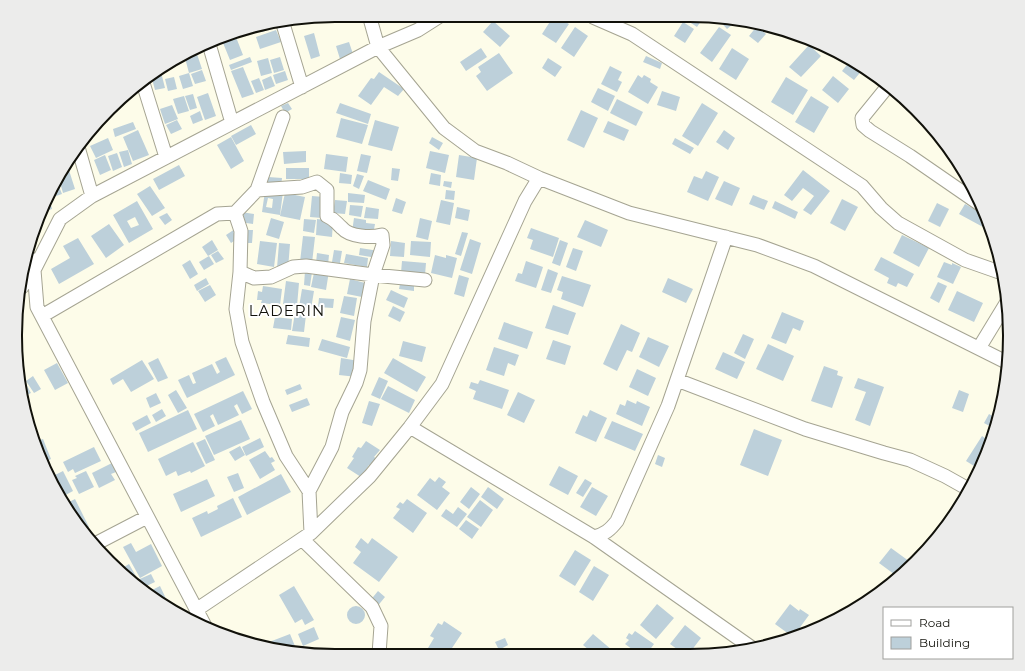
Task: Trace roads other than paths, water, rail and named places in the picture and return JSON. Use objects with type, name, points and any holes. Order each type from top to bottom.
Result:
[{"type":"street","points":[[371,22],[378,47],[444,128],[475,151],[629,213],[757,244],[814,266],[1002,360]]},
{"type":"street","points":[[201,619],[37,307],[31,264],[60,219],[92,196],[378,47],[418,30],[431,22]]},
{"type":"street","points":[[604,22],[632,34],[862,186],[881,208],[898,223],[965,260],[996,271]]},
{"type":"street","points":[[284,27],[302,87]]},
{"type":"street","points":[[210,48],[232,123]]},
{"type":"street","points":[[144,88],[166,158]]},
{"type":"street","points":[[884,91],[862,118],[863,125],[972,199]]},
{"type":"street","points":[[42,316],[217,214],[235,213],[257,190],[283,117]]},
{"type":"street","points":[[80,154],[92,196]]},
{"type":"street","points":[[196,610],[307,536],[370,476],[410,427],[442,384],[525,201],[539,178]]},
{"type":"street","points":[[257,190],[302,187],[317,182],[326,190],[327,216],[336,220],[343,230],[372,238],[382,235],[384,245],[373,275],[364,321],[360,370],[356,383],[342,412],[332,447],[309,491],[307,536],[372,607],[381,626],[379,649]]},
{"type":"street","points":[[235,213],[241,231],[240,272],[236,309],[242,342],[263,402],[286,456],[309,491]]},
{"type":"street","points":[[594,537],[604,534],[611,529],[617,521],[668,406],[726,237]]},
{"type":"street","points":[[240,272],[254,278],[271,277],[293,267],[306,266],[425,280]]},
{"type":"street","points":[[979,348],[1002,311]]},
{"type":"street","points":[[678,380],[805,429],[910,460],[964,487]]},
{"type":"street","points":[[410,427],[594,537],[746,644]]},
{"type":"street","points":[[100,542],[147,517]]},
{"type":"district","name":"LADERIN","points":[[287,311]]}]
